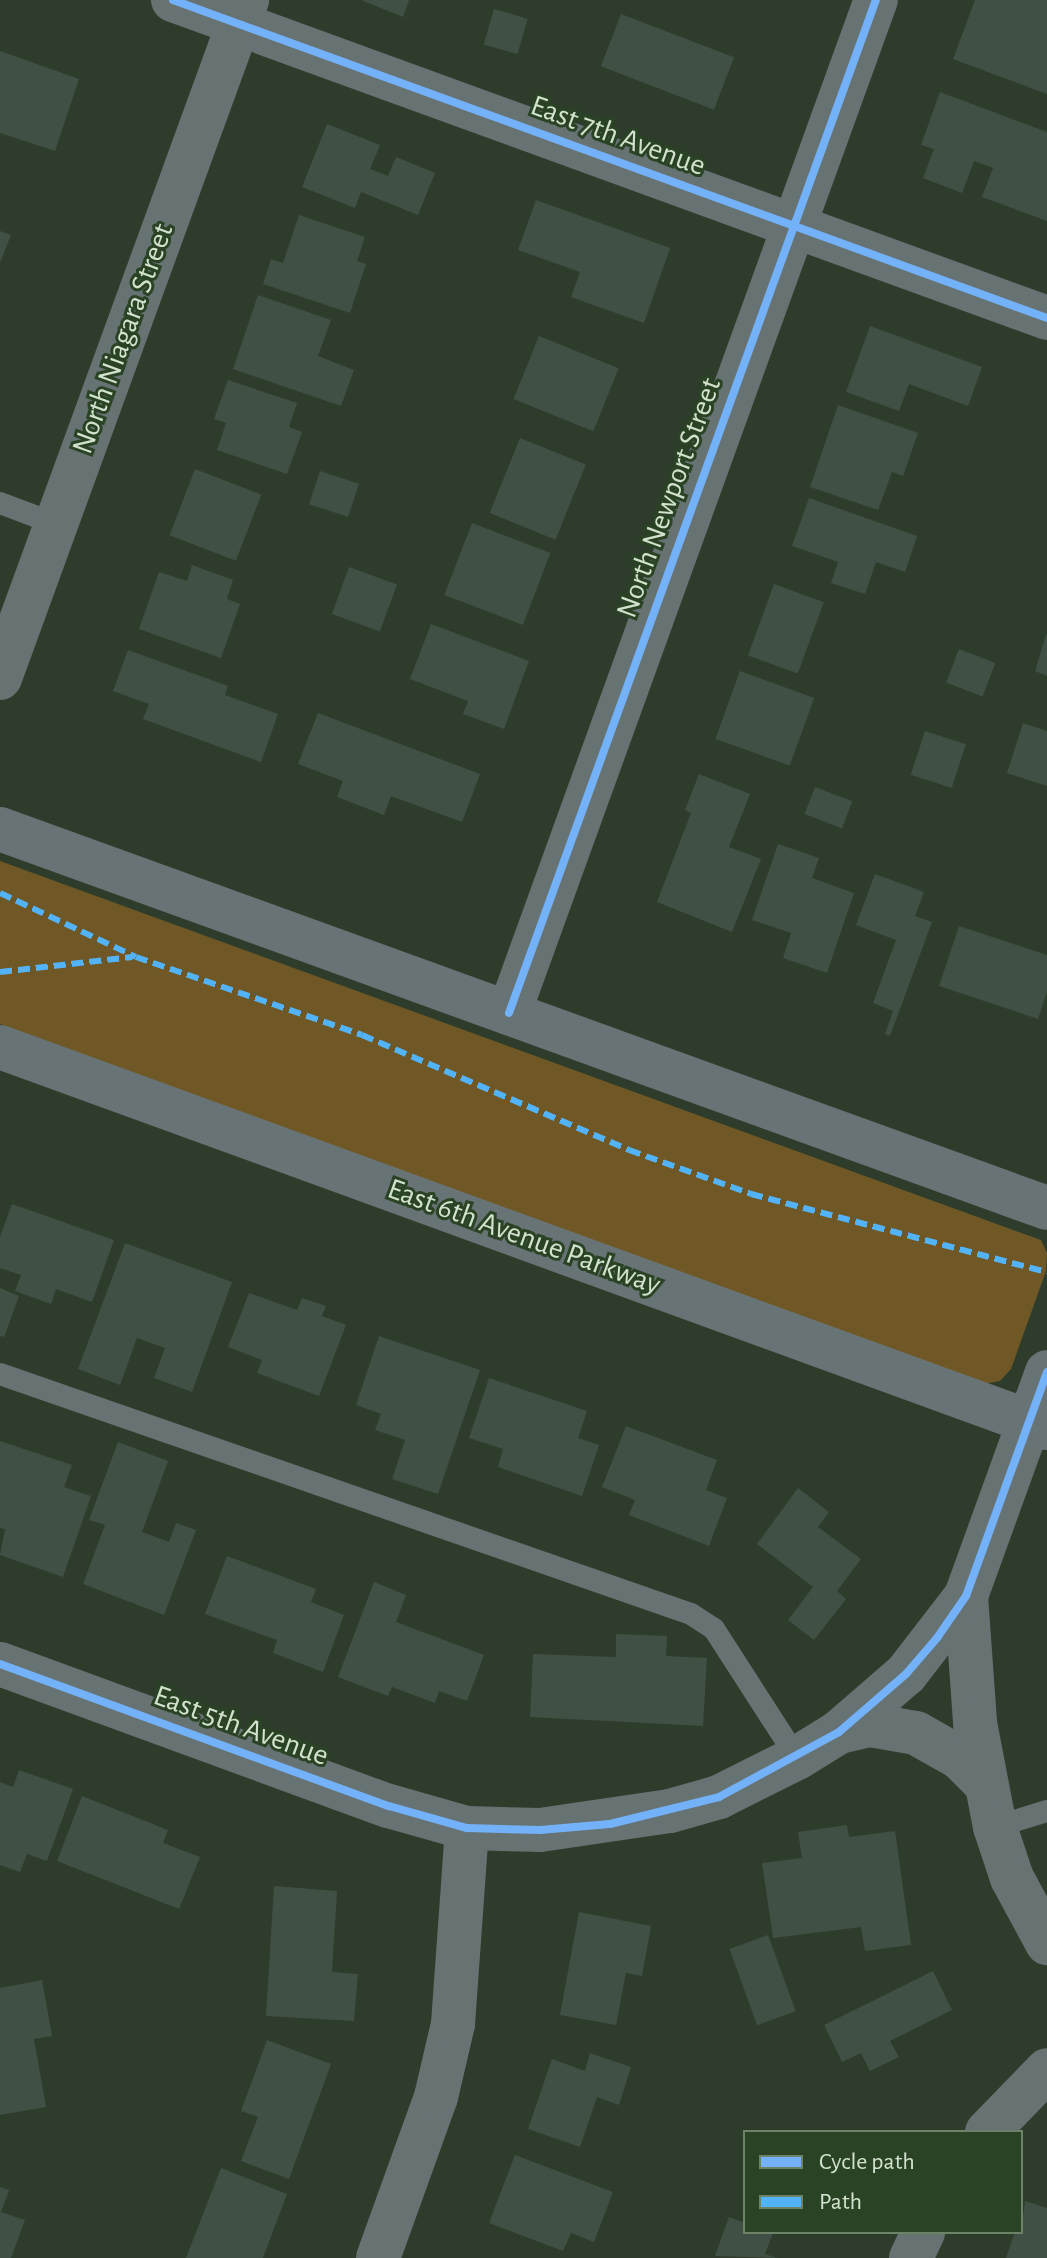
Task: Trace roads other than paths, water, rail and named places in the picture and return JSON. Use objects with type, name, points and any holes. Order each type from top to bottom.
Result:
[{"type":"main road","points":[[0,829],[1047,1208]]},
{"type":"main road","name":"East 6th Avenue Parkway","points":[[0,1047],[1038,1425]]},
{"type":"main road","points":[[1038,1425],[1047,1372]]},
{"type":"street","name":"East 7th Avenue","points":[[173,0],[243,12],[793,226],[1047,318]]},
{"type":"street","name":"North Newport Street","points":[[509,1013],[876,0]]},
{"type":"street","name":"North Niagara Street","points":[[0,678],[243,12]]},
{"type":"street","points":[[839,1732],[906,1674],[966,1596],[1038,1425]]},
{"type":"street","points":[[966,1596],[972,1695],[995,1827],[1012,1878],[1047,1943]]},
{"type":"street","name":"East 5th Avenue","points":[[0,1664],[389,1806],[467,1828],[540,1830],[610,1824],[719,1797],[797,1758],[839,1732]]},
{"type":"street","points":[[839,1732],[870,1725],[916,1733],[960,1758],[986,1784]]},
{"type":"street","points":[[378,2258],[436,2097],[453,2024],[467,1828]]},
{"type":"street","points":[[989,2130],[1047,2070]]},
{"type":"street","points":[[911,2258],[922,2234]]},
{"type":"lane","points":[[0,503],[56,524]]},
{"type":"lane","points":[[0,1374],[691,1614],[714,1629],[797,1758]]},
{"type":"lane","points":[[995,1827],[1047,1811]]}]
